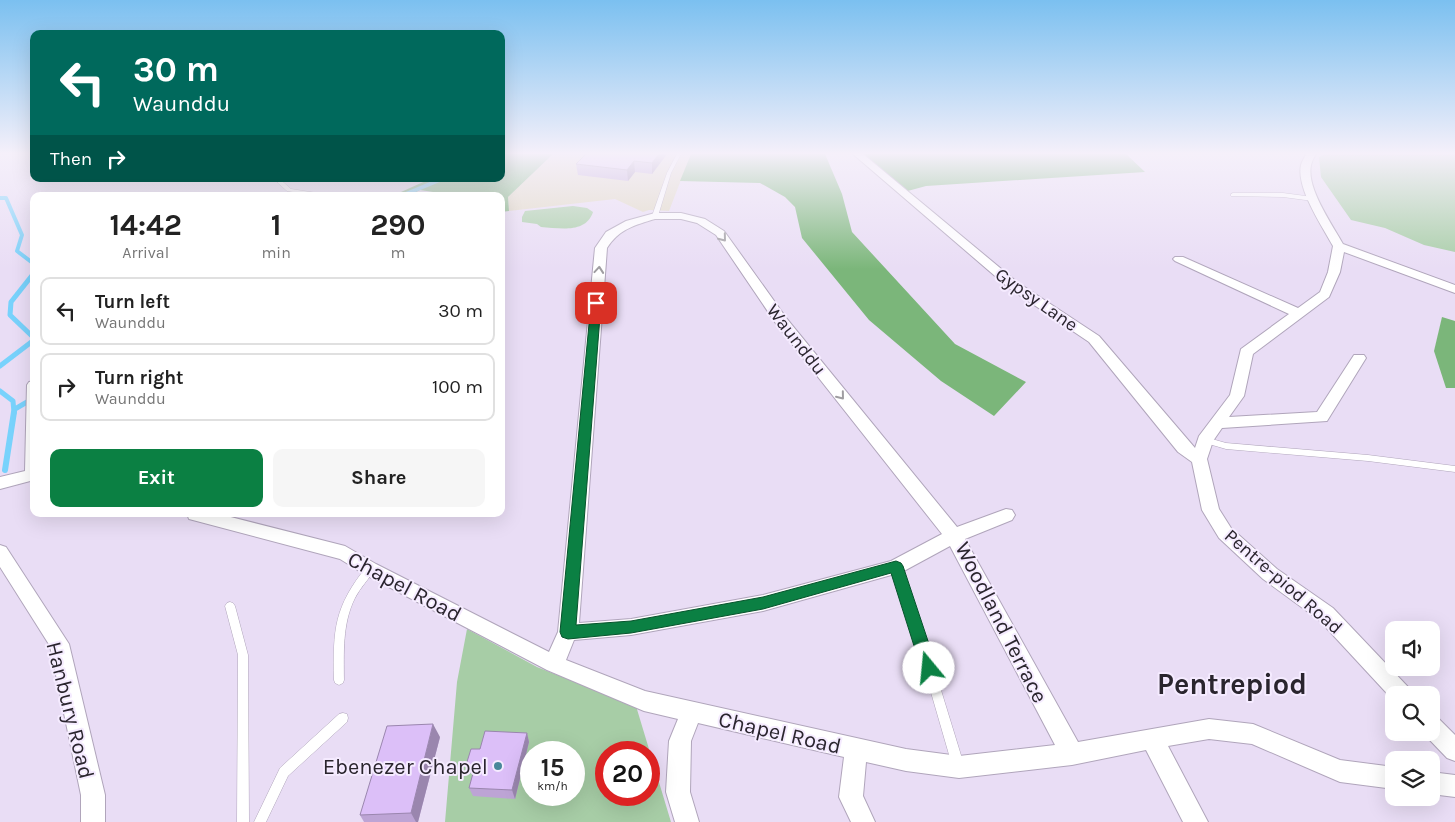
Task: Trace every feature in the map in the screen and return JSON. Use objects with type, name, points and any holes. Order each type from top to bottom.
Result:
[{"type":"street","name":"Gypsy Lane","points":[[903,192],[1012,285],[1094,339],[1184,448],[1201,465]]},
{"type":"street","points":[[1311,192],[1339,246],[1455,289]]},
{"type":"street","name":"Waunddu","points":[[554,664],[568,632],[601,248],[610,234],[630,223],[655,216],[681,216],[701,221],[720,233],[782,322],[954,536]]},
{"type":"street","name":"Pentre-piod Road","points":[[1339,246],[1334,272],[1325,294],[1246,352],[1237,396],[1205,440],[1201,465],[1211,510],[1225,533],[1270,574],[1326,614],[1394,686]]},
{"type":"street","points":[[1179,259],[1298,313]]},
{"type":"street","points":[[1218,423],[1322,417],[1360,358]]},
{"type":"street","points":[[0,483],[30,475]]},
{"type":"street","name":"Woodland Terrace","points":[[1006,515],[954,536],[1072,754]]},
{"type":"street","name":"Chapel Road","points":[[207,517],[345,553],[370,569],[554,664],[644,701],[856,750],[959,768],[1072,754],[1209,729],[1253,734],[1340,771],[1385,777]]},
{"type":"street","points":[[568,632],[631,627],[763,603],[896,566],[954,536]]},
{"type":"street","name":"Hanbury Road","points":[[0,552],[59,644],[93,795],[93,822]]},
{"type":"street","points":[[687,822],[678,792],[680,741],[692,711]]},
{"type":"street","points":[[1440,735],[1455,750]]},
{"type":"street","points":[[1152,738],[1196,822]]},
{"type":"street","points":[[856,750],[851,796],[863,822]]},
{"type":"street","points":[[1440,784],[1455,786]]},
{"type":"lane","points":[[655,216],[663,192]]},
{"type":"lane","points":[[1233,195],[1283,195],[1313,199]]},
{"type":"lane","points":[[1205,440],[1226,446],[1368,458],[1455,469]]},
{"type":"lane","points":[[896,566],[959,768]]},
{"type":"lane","points":[[339,680],[338,644],[342,615],[349,597],[370,569]]},
{"type":"lane","points":[[230,606],[243,655],[243,822]]},
{"type":"lane","points":[[260,822],[284,772],[344,718]]},
{"type":"shaded area","points":[[513,192],[676,192],[669,211],[649,210],[643,212],[615,199],[509,211],[508,197]]},
{"type":"green space","points":[[505,192],[513,192],[508,197],[509,211],[505,212]]},
{"type":"green space","points":[[777,192],[841,192],[852,232],[955,344],[1026,382],[994,416],[941,381],[869,320],[802,238],[795,207],[785,197]]},
{"type":"green space","points":[[1332,192],[1455,192],[1455,252],[1424,245],[1385,228],[1351,220]]},
{"type":"green space","points":[[573,206],[587,208],[593,212],[584,224],[578,227],[541,227],[537,224],[522,222],[525,211]]},
{"type":"green space","points":[[1442,317],[1455,321],[1455,388],[1446,388],[1434,351]]},
{"type":"green space","points":[[467,629],[537,667],[636,706],[647,741],[595,741],[595,806],[660,806],[660,786],[671,822],[445,822],[457,682]]},
{"type":"building","points":[[433,724],[411,813],[360,815],[387,726]]},
{"type":"building","name":"Ebenezer Chapel","points":[[485,731],[527,733],[525,741],[520,741],[520,760],[512,790],[469,788],[475,766],[466,765],[471,749],[480,749]]},
{"type":"waterway","points":[[0,198],[6,198],[22,235],[17,251],[30,261]]},
{"type":"waterway","points":[[30,278],[11,302],[10,315],[30,334]]},
{"type":"waterway","points":[[0,366],[30,343]]},
{"type":"waterway","points":[[0,391],[13,401],[14,412]]},
{"type":"waterway","points":[[15,409],[27,402]]},
{"type":"waterway","points":[[5,470],[14,412]]},
{"type":"place","name":"Ebenezer Chapel","points":[[498,766]]},
{"type":"district","name":"Pentrepiod","points":[[1232,684]]},
{"type":"route","points":[[596,303],[568,632],[631,627],[763,603],[896,566],[929,668]]}]
